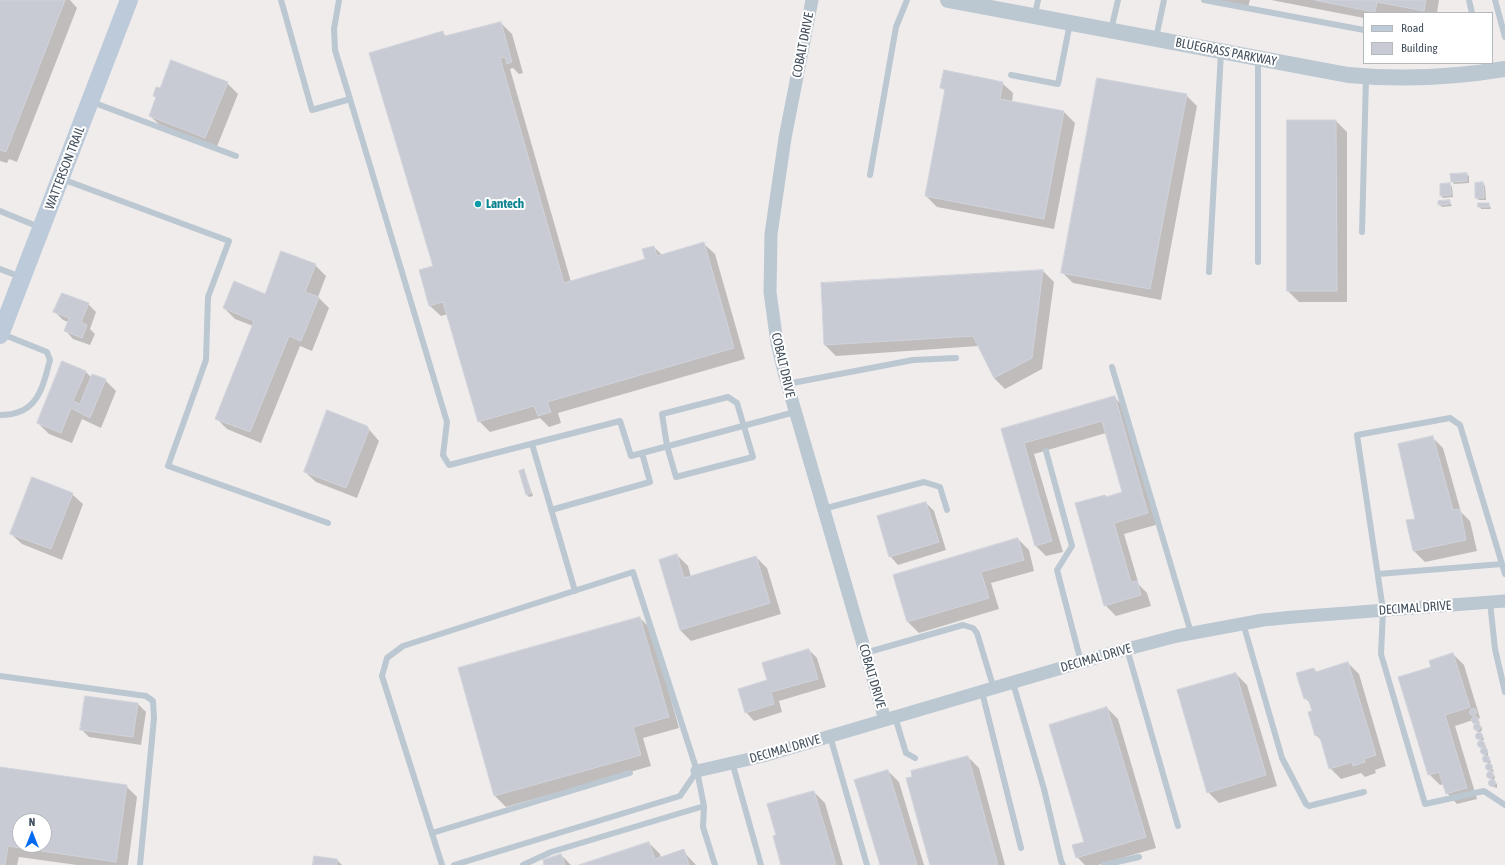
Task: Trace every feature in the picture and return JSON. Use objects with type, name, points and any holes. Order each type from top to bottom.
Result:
[{"type":"main road","name":"WATTERSON TRAIL","points":[[0,335],[129,0]]},
{"type":"street","name":"COBALT DRIVE","points":[[812,0],[785,138],[771,234],[770,292],[777,343],[787,384],[866,653],[890,719]]},
{"type":"street","name":"BLUEGRASS PARKWAY","points":[[948,0],[970,2],[1221,52],[1366,77],[1430,78],[1486,67],[1505,69]]},
{"type":"street","name":"DECIMAL DRIVE","points":[[697,771],[763,756],[1081,662],[1191,633],[1263,620],[1505,601]]},
{"type":"lane","points":[[281,0],[312,110],[350,99]]},
{"type":"lane","points":[[340,0],[334,29],[335,50],[446,422],[442,456],[449,465],[620,421],[631,456],[795,412]]},
{"type":"lane","points":[[870,175],[896,28],[906,0]]},
{"type":"lane","points":[[1035,16],[1038,0]]},
{"type":"lane","points":[[1111,31],[1118,0]]},
{"type":"lane","points":[[1155,39],[1164,0]]},
{"type":"lane","points":[[1204,0],[1363,30]]},
{"type":"lane","points":[[1469,0],[1472,12]]},
{"type":"lane","points":[[1495,0],[1505,37]]},
{"type":"lane","points":[[1011,75],[1058,84],[1070,23]]},
{"type":"lane","points":[[1209,272],[1221,52]]},
{"type":"lane","points":[[1258,58],[1258,262]]},
{"type":"lane","points":[[1362,232],[1366,77]]},
{"type":"lane","points":[[90,101],[236,156]]},
{"type":"lane","points":[[61,178],[229,241],[208,297],[206,360],[168,466],[328,524]]},
{"type":"lane","points":[[0,211],[42,228]]},
{"type":"lane","points":[[0,269],[23,278]]},
{"type":"lane","points":[[0,335],[47,352],[50,360],[43,387],[36,400],[21,413],[0,415]]},
{"type":"lane","points":[[787,384],[913,360],[956,358]]},
{"type":"lane","points":[[1112,367],[1191,633]]},
{"type":"lane","points":[[728,397],[737,403],[744,426],[753,457],[676,478],[667,446],[662,414],[728,397]]},
{"type":"lane","points":[[1505,574],[1460,425],[1450,418],[1358,435],[1384,610],[1381,654],[1425,804],[1484,791],[1505,805]]},
{"type":"lane","points":[[532,444],[575,591]]},
{"type":"lane","points":[[1046,451],[1072,546],[1057,570],[1081,662]]},
{"type":"lane","points":[[551,510],[650,482],[642,453]]},
{"type":"lane","points":[[823,509],[924,482],[940,487],[947,510]]},
{"type":"lane","points":[[1378,574],[1502,564]]},
{"type":"lane","points":[[442,865],[382,676],[387,658],[403,646],[633,572],[697,771],[704,806],[703,827],[715,865]]},
{"type":"lane","points":[[1490,602],[1495,649],[1505,692]]},
{"type":"lane","points":[[1242,623],[1282,758],[1306,804],[1309,806],[1364,792]]},
{"type":"lane","points":[[866,653],[963,625],[973,628],[977,633],[1021,848]]},
{"type":"lane","points":[[1127,649],[1178,826]]},
{"type":"lane","points":[[0,676],[146,696],[153,701],[154,718],[140,865]]},
{"type":"lane","points":[[1013,683],[1044,789],[1061,861],[1064,865]]},
{"type":"lane","points":[[890,719],[906,752],[915,758]]},
{"type":"lane","points":[[830,736],[867,865]]},
{"type":"lane","points":[[732,762],[761,865]]},
{"type":"lane","points":[[454,865],[680,796],[697,771]]},
{"type":"lane","points":[[432,833],[630,773]]},
{"type":"lane","points":[[523,865],[551,852],[704,806]]},
{"type":"lane","points":[[1104,865],[1139,857]]},
{"type":"building","points":[[0,0],[65,0],[6,152],[0,150]]},
{"type":"building","points":[[1315,0],[1426,0],[1424,11],[1377,2],[1375,12]]},
{"type":"building","name":"Lantech","points":[[501,22],[512,62],[507,64],[505,57],[500,58],[564,283],[645,259],[642,249],[654,246],[657,256],[704,242],[734,348],[547,402],[551,412],[538,416],[534,406],[478,422],[443,302],[429,306],[419,270],[433,266],[369,53],[443,31],[444,36]]},
{"type":"building","points":[[171,60],[228,82],[205,138],[149,116],[156,97],[153,96],[156,87],[160,88]]},
{"type":"building","points":[[944,70],[1003,82],[1000,99],[1064,111],[1044,219],[925,196],[945,89],[940,88]]},
{"type":"building","points":[[1097,78],[1187,94],[1150,289],[1061,273]]},
{"type":"building","points":[[1287,120],[1336,120],[1337,291],[1287,291]]},
{"type":"building","points":[[1467,173],[1467,181],[1451,182],[1450,174]]},
{"type":"building","points":[[1483,182],[1484,198],[1475,198],[1475,183]]},
{"type":"building","points":[[1450,183],[1451,195],[1440,196],[1440,184]]},
{"type":"building","points":[[1450,200],[1450,204],[1438,205],[1438,201]]},
{"type":"building","points":[[1478,203],[1489,203],[1489,207],[1478,207]]},
{"type":"building","points":[[281,251],[316,264],[305,292],[319,297],[301,341],[289,336],[250,432],[215,419],[254,321],[223,308],[234,281],[265,294]]},
{"type":"building","points":[[1043,270],[1032,358],[994,378],[973,336],[824,345],[821,283]]},
{"type":"building","points":[[62,293],[89,303],[81,322],[87,325],[82,338],[64,331],[69,318],[53,312]]},
{"type":"building","points":[[62,361],[86,371],[73,401],[80,404],[92,374],[106,379],[90,418],[71,408],[61,433],[37,423]]},
{"type":"building","points":[[1115,396],[1148,513],[1114,523],[1131,582],[1137,581],[1141,595],[1104,606],[1075,503],[1105,495],[1106,497],[1122,492],[1102,421],[1024,443],[1052,541],[1035,546],[1001,429]]},
{"type":"building","points":[[327,410],[367,426],[369,430],[346,488],[304,472]]},
{"type":"building","points":[[1433,436],[1453,510],[1460,509],[1466,540],[1413,551],[1406,520],[1415,519],[1398,444]]},
{"type":"building","points":[[524,469],[531,493],[526,495],[519,471]]},
{"type":"building","points":[[32,477],[73,493],[51,549],[10,534]]},
{"type":"building","points":[[926,502],[939,542],[889,557],[877,516]]},
{"type":"building","points":[[1018,538],[1024,560],[981,572],[989,598],[907,622],[893,575]]},
{"type":"building","points":[[677,554],[684,578],[756,556],[770,603],[680,630],[659,560]]},
{"type":"building","points":[[640,617],[669,717],[633,727],[641,755],[494,796],[458,668]]},
{"type":"building","points":[[809,649],[818,679],[771,692],[774,704],[745,713],[738,689],[767,680],[762,663]]},
{"type":"building","points":[[1453,653],[1470,707],[1445,715],[1467,788],[1446,794],[1439,772],[1428,775],[1398,677],[1431,667],[1429,661]]},
{"type":"building","points":[[1348,662],[1376,755],[1364,759],[1365,762],[1353,766],[1352,762],[1329,769],[1319,734],[1315,736],[1308,712],[1312,711],[1308,698],[1304,699],[1296,673],[1314,668],[1315,672]]},
{"type":"building","points":[[1236,673],[1266,775],[1207,793],[1177,690]]},
{"type":"building","points":[[85,696],[138,703],[133,737],[80,730]]},
{"type":"building","points":[[1107,707],[1146,837],[1076,858],[1072,845],[1084,842],[1049,725]]},
{"type":"building","points":[[1473,708],[1476,709],[1476,715],[1473,716],[1470,715],[1469,712],[1470,709]]},
{"type":"building","points":[[1475,716],[1478,717],[1478,723],[1475,724],[1472,723],[1471,720],[1472,717]]},
{"type":"building","points":[[1477,723],[1480,724],[1480,730],[1477,731],[1474,730],[1473,727],[1474,724]]},
{"type":"building","points":[[1479,732],[1482,733],[1482,739],[1479,740],[1476,739],[1475,736],[1476,733]]},
{"type":"building","points":[[1481,740],[1484,741],[1484,747],[1481,748],[1478,747],[1477,744],[1478,741]]},
{"type":"building","points":[[1484,747],[1487,748],[1487,754],[1484,755],[1481,754],[1480,751],[1481,748]]},
{"type":"building","points":[[1486,755],[1489,756],[1489,762],[1486,763],[1483,762],[1482,759],[1483,756]]},
{"type":"building","points":[[968,756],[998,865],[930,865],[906,778],[912,777],[911,771]]},
{"type":"building","points":[[1489,763],[1492,764],[1492,770],[1489,771],[1486,770],[1485,767],[1486,764]]},
{"type":"building","points":[[0,767],[127,785],[116,862],[52,853],[52,813],[12,813],[12,847],[8,846],[5,865],[0,865]]},
{"type":"building","points":[[888,770],[917,865],[880,865],[854,780]]},
{"type":"building","points":[[1490,771],[1493,772],[1493,778],[1490,779],[1487,778],[1486,775],[1487,772]]},
{"type":"building","points":[[1492,779],[1495,780],[1495,786],[1492,787],[1489,786],[1488,783],[1489,780]]},
{"type":"building","points":[[814,791],[836,865],[781,865],[773,836],[776,835],[767,804]]},
{"type":"building","points":[[649,842],[655,859],[684,849],[689,865],[579,865]]},
{"type":"building","points":[[561,854],[565,865],[544,865],[543,860]]},
{"type":"building","points":[[314,856],[337,859],[337,865],[313,865]]},
{"type":"place","name":"Lantech","points":[[478,204]]}]
